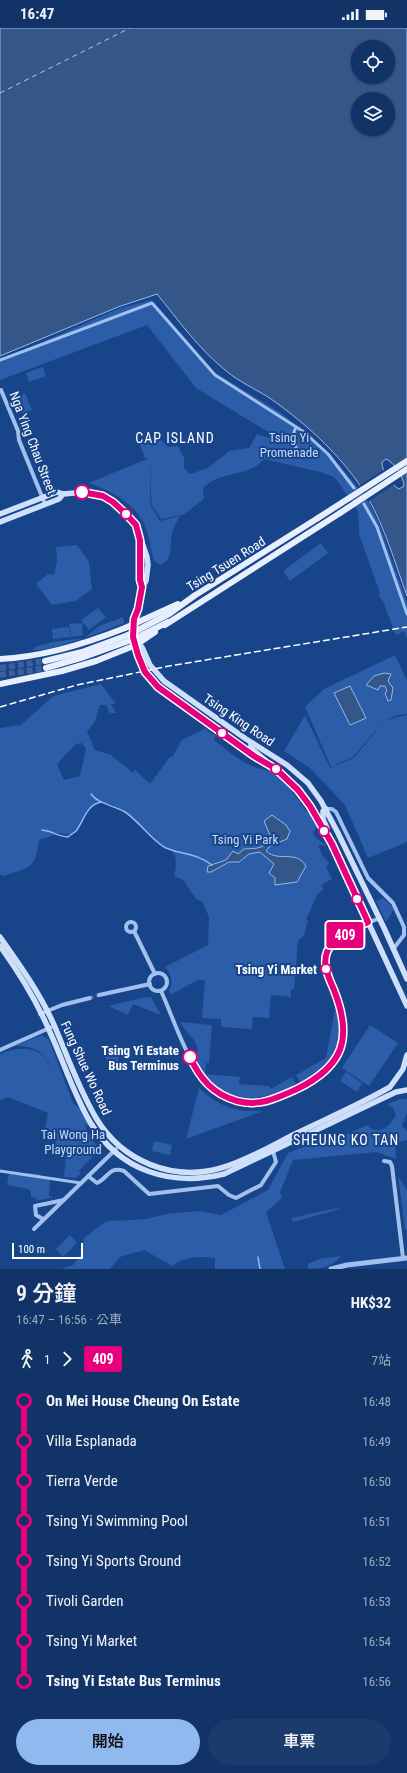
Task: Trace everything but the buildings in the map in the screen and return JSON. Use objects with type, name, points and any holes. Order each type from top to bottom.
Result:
[{"type":"main road","name":"Tsing Tsuen Road","points":[[45,661],[82,652],[128,635],[169,614],[194,596],[407,461]]},
{"type":"main road","name":"Tsing Tsuen Road","points":[[46,668],[113,647],[168,622],[407,469]]},
{"type":"main road","points":[[0,514],[57,492],[62,494],[86,492],[103,496],[126,514],[136,525],[147,557],[148,565],[146,581],[142,587],[136,619]]},
{"type":"main road","points":[[0,522],[59,498],[62,494]]},
{"type":"main road","points":[[0,659],[29,656],[61,650],[98,639],[194,596]]},
{"type":"main road","points":[[0,684],[32,676],[62,671],[108,656],[136,644],[168,622]]},
{"type":"main road","name":"Tsing King Road","points":[[407,979],[380,918],[326,810],[308,784],[296,772],[251,746],[158,687],[148,676],[139,649],[154,672],[174,689],[251,746],[289,780],[303,796],[332,844],[407,1006]]},
{"type":"main road","points":[[174,689],[179,701]]},
{"type":"main road","points":[[326,810],[323,811],[323,819],[332,838],[332,844]]},
{"type":"main road","name":"Fung Shue Wo Road","points":[[0,937],[16,959],[46,1011],[80,1102],[90,1122],[100,1136],[114,1151],[134,1165],[147,1171],[174,1178],[195,1179],[224,1174],[396,1092],[407,1090]]},
{"type":"main road","name":"Fung Shue Wo Road","points":[[0,946],[12,962],[40,1014],[51,1027],[96,1118],[107,1134],[119,1146],[138,1160],[165,1170],[192,1173],[222,1168],[390,1087],[403,1069],[407,1056]]},
{"type":"street","points":[[0,360],[152,303],[215,375],[296,427],[328,454],[354,488]]},
{"type":"street","name":"Nga Ying Chau Street","points":[[1,388],[18,431],[19,440],[45,504]]},
{"type":"street","points":[[296,427],[294,432],[297,456]]},
{"type":"street","points":[[364,504],[377,527],[407,614]]},
{"type":"street","points":[[326,810],[332,809],[336,812],[368,878],[393,903],[404,927],[404,935],[394,948]]},
{"type":"street","points":[[161,991],[194,1066],[209,1087],[226,1097],[239,1102],[267,1102],[314,1080],[328,1069],[336,1058],[343,1039],[344,1020],[326,967],[327,952],[340,937],[368,922],[380,918]]},
{"type":"street","points":[[134,931],[155,974]]},
{"type":"street","points":[[161,973],[167,978],[166,986],[161,991],[155,990],[150,984],[151,977],[155,974],[161,973]]},
{"type":"street","points":[[99,996],[150,984]]},
{"type":"street","points":[[40,1014],[90,998]]},
{"type":"street","points":[[0,1050],[51,1027]]},
{"type":"street","points":[[34,1229],[119,1146]]},
{"type":"street","points":[[88,1176],[97,1182],[111,1171],[119,1169],[124,1171],[149,1194],[218,1186],[229,1195],[236,1198],[264,1182],[276,1162],[273,1151]]},
{"type":"street","points":[[331,1269],[347,1265],[405,1258],[392,1166],[390,1162],[384,1161]]},
{"type":"street","points":[[0,1171],[81,1183]]},
{"type":"street","points":[[44,1219],[40,1219],[36,1215],[35,1206],[64,1200]]},
{"type":"green space","name":"Tsing Yi Promenade","points":[[152,300],[214,372],[281,413],[320,445],[350,478],[369,502],[379,524],[407,602],[407,638],[404,631],[397,635],[395,633],[383,601],[379,597],[380,593],[359,534],[358,511],[334,477],[320,472],[264,459],[251,469],[227,475],[210,482],[203,488],[204,499],[183,515],[161,519],[152,505],[151,458],[150,500],[151,506],[160,521],[180,516],[172,534],[168,559],[161,565],[154,561],[148,534],[139,515],[125,501],[108,491],[89,483],[149,458],[145,458],[139,443],[151,436],[157,436],[168,447],[178,446],[184,458],[184,468],[190,474],[208,468],[229,451],[249,448],[257,434],[269,438],[268,432],[196,388],[147,325],[0,380],[0,358],[15,354],[120,308]]},
{"type":"green space","points":[[43,367],[46,376],[29,382],[26,373]]},
{"type":"green space","points":[[25,393],[32,410],[23,414],[17,397]]},
{"type":"green space","points":[[321,543],[328,553],[290,581],[283,571]]},
{"type":"green space","points":[[77,545],[89,562],[92,589],[76,601],[52,605],[36,584],[48,574],[54,575],[57,562],[56,547]]},
{"type":"green space","points":[[98,608],[106,617],[89,630],[81,620]]},
{"type":"green space","points":[[123,617],[124,623],[84,638],[99,626]]},
{"type":"green space","points":[[82,623],[83,635],[71,637],[69,624]]},
{"type":"green space","points":[[69,627],[70,637],[53,639],[52,629]]},
{"type":"green space","points":[[83,638],[64,645],[40,650],[32,650],[35,647],[52,642]]},
{"type":"green space","points":[[393,656],[396,657],[407,681],[407,714],[398,715],[385,720],[407,715],[407,842],[368,858],[345,805],[310,768],[284,751],[305,715],[330,768],[354,758],[384,721],[353,757],[331,767],[305,707],[324,689]]},
{"type":"green space","name":"Tsing Yi Park","points":[[101,684],[116,704],[111,704],[116,713],[110,713],[106,705],[100,705],[95,721],[87,732],[95,750],[111,755],[133,773],[135,770],[150,784],[169,758],[173,756],[182,740],[206,728],[208,732],[216,735],[214,740],[243,761],[259,769],[276,771],[306,811],[312,813],[319,824],[313,833],[316,838],[327,846],[318,845],[322,855],[329,863],[326,867],[332,879],[321,885],[324,890],[318,893],[306,920],[308,921],[304,935],[298,941],[294,989],[291,989],[291,997],[271,995],[269,1018],[253,1017],[252,1029],[221,1027],[221,1019],[202,1018],[205,980],[198,980],[170,995],[169,990],[171,978],[165,967],[208,945],[209,917],[202,901],[197,900],[182,879],[174,876],[176,864],[173,852],[160,844],[132,817],[115,806],[106,803],[97,803],[88,811],[86,810],[86,815],[75,833],[70,835],[60,833],[39,840],[36,857],[30,866],[4,876],[0,874],[0,728],[21,725],[53,696]],"holes":[[[82,743],[86,749],[80,776],[64,780],[57,764],[76,744]]]},
{"type":"green space","points":[[383,898],[394,909],[386,922],[376,901]]},
{"type":"green space","points":[[151,997],[161,1015],[133,1004],[128,1015],[108,1006]]},
{"type":"green space","points":[[335,1009],[341,1024],[341,1032],[336,1049],[332,1057],[322,1069],[300,1082],[296,1075],[326,1058]]},
{"type":"green space","points":[[180,1022],[212,1025],[209,1063],[206,1063],[205,1074],[240,1077],[239,1084],[269,1086],[271,1089],[292,1077],[296,1084],[282,1091],[254,1098],[227,1094],[216,1087],[206,1077],[198,1062],[196,1043]]},
{"type":"green space","points":[[370,1025],[398,1043],[369,1086],[342,1068]]},
{"type":"green space","name":"Tai Wong Ha Playground","points":[[42,1035],[49,1040],[73,1103],[84,1112],[92,1126],[84,1125],[99,1150],[79,1171],[81,1173],[76,1178],[64,1177],[66,1158],[54,1155],[56,1137],[44,1134],[48,1113],[8,1097],[0,1100],[0,1054],[11,1050],[29,1049],[40,1054],[47,1061],[45,1057],[37,1050],[27,1047],[14,1046]]},
{"type":"green space","points":[[110,1045],[115,1047],[119,1057],[117,1065],[109,1065],[104,1055],[106,1046]]},
{"type":"green space","points":[[346,1072],[362,1083],[357,1092],[340,1081]]},
{"type":"green space","points":[[199,1088],[213,1099],[228,1107],[245,1111],[263,1111],[186,1139]]},
{"type":"green space","points":[[401,1099],[407,1099],[407,1113],[402,1126],[407,1131],[407,1140],[395,1143],[396,1159],[376,1152],[293,1160],[280,1192],[282,1198],[266,1212],[285,1269],[215,1269],[215,1258],[204,1257],[182,1260],[172,1266],[144,1250],[120,1257],[110,1269],[61,1269],[73,1265],[81,1254],[84,1238],[105,1222],[146,1219],[166,1214],[200,1211],[221,1215],[268,1190],[288,1153],[308,1145],[321,1146],[367,1125],[375,1130],[384,1129],[391,1123],[396,1115],[393,1108],[387,1104]]},
{"type":"green space","points":[[154,1141],[172,1145],[170,1155],[152,1151]]},
{"type":"green space","points":[[9,1173],[29,1175],[29,1173],[40,1174],[39,1177],[50,1180],[49,1196],[54,1197],[36,1201],[36,1198],[31,1197],[31,1191],[28,1189],[7,1185]]},
{"type":"green space","points":[[398,1176],[407,1190],[407,1229],[405,1229]]},
{"type":"green space","points":[[342,1207],[293,1222],[291,1218]]},
{"type":"green space","points":[[70,1235],[77,1243],[63,1257],[56,1249]]},
{"type":"green space","points":[[341,1256],[323,1268],[309,1269],[308,1267],[308,1264],[319,1259]]},
{"type":"shaded area","points":[[0,28],[407,28],[407,596],[380,521],[368,498],[337,456],[312,431],[271,399],[242,382],[215,362],[189,334],[157,294],[118,307],[0,356]],"holes":[[[386,459],[392,463],[404,483],[404,486],[399,489],[393,485],[383,469],[382,462]]]},
{"type":"shaded area","points":[[384,673],[391,674],[388,681],[393,688],[391,700],[388,701],[385,693],[387,691],[385,686],[380,686],[378,690],[366,685],[374,676]]},
{"type":"shaded area","points":[[350,686],[366,718],[350,725],[334,693]]},
{"type":"shaded area","points":[[272,815],[286,825],[290,831],[287,839],[270,846],[266,851],[277,856],[297,858],[302,861],[306,866],[297,882],[275,885],[275,878],[269,873],[274,864],[260,852],[249,854],[239,862],[229,862],[211,872],[207,872],[208,866],[226,860],[233,851],[238,854],[244,849],[264,846],[269,840],[270,835],[264,821]]},
{"type":"pier","points":[[385,469],[395,484],[368,502],[357,487]]},
{"type":"waterway","points":[[91,794],[98,800],[125,812],[156,841],[166,848],[195,856],[212,865]]},
{"type":"waterway","points":[[42,830],[68,837],[76,831],[92,806],[101,802]]},
{"type":"waterway","points":[[258,1257],[260,1269]]},
{"type":"ferry route","points":[[0,93],[130,28]]},
{"type":"tunnel","points":[[0,668],[45,661]]},
{"type":"tunnel","points":[[0,675],[46,668]]},
{"type":"tunnel","points":[[90,998],[99,995]]},
{"type":"railway","points":[[0,707],[77,685],[169,666],[407,627]]},
{"type":"bus line","name":"409","points":[[82,492],[94,493],[113,502],[136,525],[140,540],[140,580],[142,587],[138,609],[134,619],[133,637],[140,662],[145,672],[158,687],[254,756],[276,769],[298,790],[310,806],[328,840],[332,844],[368,922],[340,937],[327,952],[325,961],[327,972],[344,1020],[344,1033],[336,1058],[328,1069],[319,1077],[267,1102],[244,1103],[232,1100],[209,1087],[201,1078],[190,1057]]},
{"type":"place","name":"Tsing Yi Market","points":[[326,969]]},
{"type":"place","name":"Tsing Yi Estate Bus Terminus","points":[[190,1057]]},
{"type":"district","name":"CAP ISLAND","points":[[175,438]]},
{"type":"district","name":"SHEUNG KO TAN","points":[[346,1140]]}]
